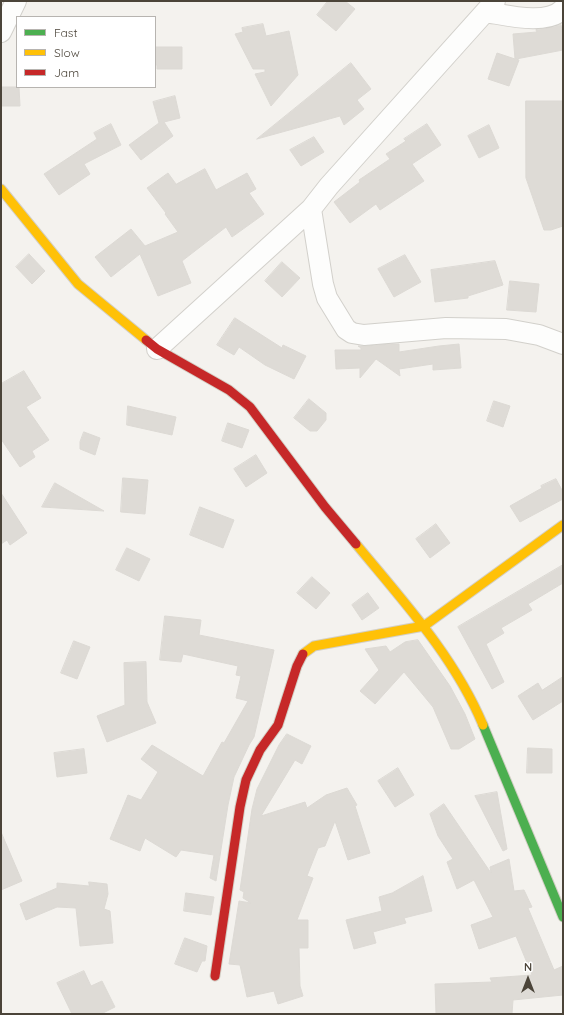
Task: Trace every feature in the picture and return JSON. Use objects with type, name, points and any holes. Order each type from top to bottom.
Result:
[{"type":"street","points":[[1,32],[5,27],[16,1]]},
{"type":"street","points":[[157,349],[310,209],[328,186],[490,6],[531,18],[546,17],[560,12],[563,9]]},
{"type":"street","points":[[1,189],[78,284],[157,349],[229,390],[250,407],[325,507],[424,626],[461,680],[476,709],[563,917]]},
{"type":"street","points":[[310,209],[323,284],[327,298],[346,329],[352,333],[364,335],[446,328],[506,329],[539,335],[563,344]]},
{"type":"street","points":[[215,976],[240,807],[246,780],[260,750],[278,725],[297,666],[303,654],[314,646],[424,626],[563,525]]},
{"type":"building","points":[[328,1],[345,1],[355,9],[336,31],[317,15]]},
{"type":"building","points":[[263,24],[266,36],[289,31],[298,75],[271,106],[255,74],[265,72],[265,69],[253,69],[235,34],[243,32],[242,28]]},
{"type":"building","points":[[561,25],[563,34],[563,50],[516,59],[519,60],[509,86],[488,79],[497,53],[515,59],[513,34],[537,32],[536,30]]},
{"type":"building","points":[[156,47],[182,47],[182,69],[157,69]]},
{"type":"building","points":[[351,63],[371,89],[357,100],[364,109],[344,125],[340,116],[257,139]]},
{"type":"building","points":[[1,87],[19,88],[20,106],[1,106]]},
{"type":"building","points":[[175,96],[180,118],[164,122],[173,136],[141,160],[129,145],[159,123],[153,102]]},
{"type":"building","points":[[526,101],[563,101],[563,226],[551,230],[544,230],[526,178]]},
{"type":"building","points":[[111,124],[121,145],[84,164],[90,174],[59,195],[44,174],[97,139],[94,133]]},
{"type":"building","points":[[427,124],[441,145],[412,164],[424,181],[380,210],[376,204],[350,223],[334,202],[360,182],[359,180],[390,159],[386,154],[406,141],[404,139]]},
{"type":"building","points":[[489,125],[499,148],[479,158],[468,136]]},
{"type":"building","points":[[314,137],[324,152],[301,166],[290,150]]},
{"type":"building","points":[[205,169],[216,190],[247,173],[256,189],[249,193],[264,214],[232,237],[226,227],[182,261],[191,283],[158,296],[140,254],[111,277],[95,257],[131,229],[145,246],[178,232],[147,188],[168,173],[176,184]]},
{"type":"building","points":[[29,254],[45,271],[32,284],[16,267]]},
{"type":"building","points":[[405,255],[421,282],[394,297],[378,269]]},
{"type":"building","points":[[495,261],[503,285],[468,296],[468,298],[435,302],[431,270]]},
{"type":"building","points":[[282,262],[300,278],[282,297],[265,281]]},
{"type":"building","points":[[510,281],[539,284],[536,312],[507,310]]},
{"type":"building","points":[[235,318],[282,348],[283,345],[306,356],[294,379],[265,365],[239,347],[234,355],[217,345]]},
{"type":"building","points":[[399,344],[399,352],[459,344],[461,368],[433,370],[433,364],[399,369],[400,376],[376,359],[360,378],[360,368],[336,369],[335,350],[361,350],[358,346]]},
{"type":"building","points":[[24,371],[41,398],[26,407],[49,440],[32,451],[35,457],[20,467],[1,439],[1,384]]},
{"type":"building","points":[[309,399],[326,413],[326,420],[317,431],[310,431],[294,418]]},
{"type":"building","points":[[494,401],[510,406],[503,427],[487,421]]},
{"type":"building","points":[[128,406],[176,417],[172,435],[127,425]]},
{"type":"building","points":[[228,423],[249,430],[242,448],[222,441]]},
{"type":"building","points":[[84,432],[100,438],[95,455],[80,449],[80,442]]},
{"type":"building","points":[[256,455],[267,473],[246,487],[234,469]]},
{"type":"building","points":[[123,478],[148,480],[145,514],[121,512]]},
{"type":"building","points":[[556,479],[563,492],[563,499],[520,522],[510,506],[542,488],[541,486]]},
{"type":"building","points":[[55,483],[104,511],[42,507]]},
{"type":"building","points":[[1,493],[27,533],[10,545],[7,540],[1,544]]},
{"type":"building","points":[[200,507],[234,520],[223,548],[190,535]]},
{"type":"building","points":[[436,524],[450,543],[430,558],[416,539]]},
{"type":"building","points":[[127,548],[150,559],[139,581],[116,570]]},
{"type":"building","points":[[563,565],[563,583],[528,604],[532,610],[501,628],[504,633],[486,644],[504,682],[492,689],[458,627]]},
{"type":"building","points":[[312,577],[330,593],[316,609],[297,593]]},
{"type":"building","points":[[368,593],[379,608],[362,620],[352,605]]},
{"type":"building","points":[[165,616],[201,620],[199,635],[274,650],[254,737],[234,777],[216,881],[210,878],[214,855],[181,850],[176,857],[145,838],[140,851],[110,839],[128,795],[141,800],[158,772],[141,759],[152,745],[203,776],[222,742],[224,743],[248,701],[236,698],[241,676],[236,675],[238,666],[183,654],[181,662],[160,660]]},
{"type":"building","points":[[418,640],[450,686],[465,714],[475,739],[459,749],[451,749],[433,707],[404,672],[375,704],[360,691],[379,670],[365,649],[386,646],[390,652],[405,642]]},
{"type":"building","points":[[74,641],[90,647],[77,679],[61,673]]},
{"type":"building","points":[[146,662],[147,702],[156,723],[107,742],[97,716],[125,705],[124,663]]},
{"type":"building","points":[[563,677],[563,701],[533,720],[518,696],[538,683],[542,690]]},
{"type":"building","points":[[287,734],[311,746],[302,764],[295,760],[261,816],[305,802],[307,808],[326,795],[347,788],[357,805],[355,806],[370,853],[348,860],[335,821],[325,846],[318,848],[307,876],[313,878],[297,920],[308,920],[308,948],[299,948],[300,986],[303,996],[278,1004],[274,991],[247,997],[240,965],[229,964],[239,901],[251,903],[243,898],[244,892],[240,890],[252,809],[257,789],[279,745]]},
{"type":"building","points":[[528,748],[552,749],[552,773],[527,773]]},
{"type":"building","points":[[84,749],[87,773],[57,777],[54,753]]},
{"type":"building","points":[[398,768],[414,795],[395,807],[378,781]]},
{"type":"building","points":[[497,792],[507,849],[503,851],[475,796]]},
{"type":"building","points":[[444,804],[491,873],[490,867],[509,859],[514,891],[524,890],[532,907],[528,908],[554,970],[563,966],[563,995],[513,1000],[512,1014],[436,1014],[435,984],[492,982],[490,978],[532,975],[516,936],[479,949],[471,925],[493,917],[474,880],[457,889],[447,862],[453,859],[438,836],[430,814]]},
{"type":"building","points":[[1,832],[22,881],[1,890]]},
{"type":"building","points":[[423,876],[432,911],[404,918],[406,923],[373,932],[376,943],[354,949],[346,920],[382,911],[379,897],[392,893]]},
{"type":"building","points":[[89,882],[107,884],[108,894],[104,909],[110,911],[113,943],[80,946],[76,908],[57,907],[26,920],[20,904],[57,888],[57,883],[89,886]]},
{"type":"building","points":[[186,893],[214,897],[211,915],[184,911]]},
{"type":"building","points":[[185,938],[207,946],[205,961],[202,961],[197,972],[175,964]]},
{"type":"building","points":[[84,971],[91,986],[102,981],[115,1007],[101,1014],[72,1014],[57,983]]},
{"type":"traffic: fast","points":[[483,725],[563,917]]},
{"type":"traffic: slow","points":[[1,189],[78,284],[146,340]]},
{"type":"traffic: slow","points":[[303,654],[314,646],[424,626],[563,525]]},
{"type":"traffic: slow","points":[[356,544],[409,608],[442,652],[458,676],[483,725]]},
{"type":"traffic: jam","points":[[146,340],[157,349],[229,390],[250,407],[325,507],[356,544]]},
{"type":"traffic: jam","points":[[215,976],[240,807],[246,780],[260,750],[278,725],[297,666],[303,654]]}]
